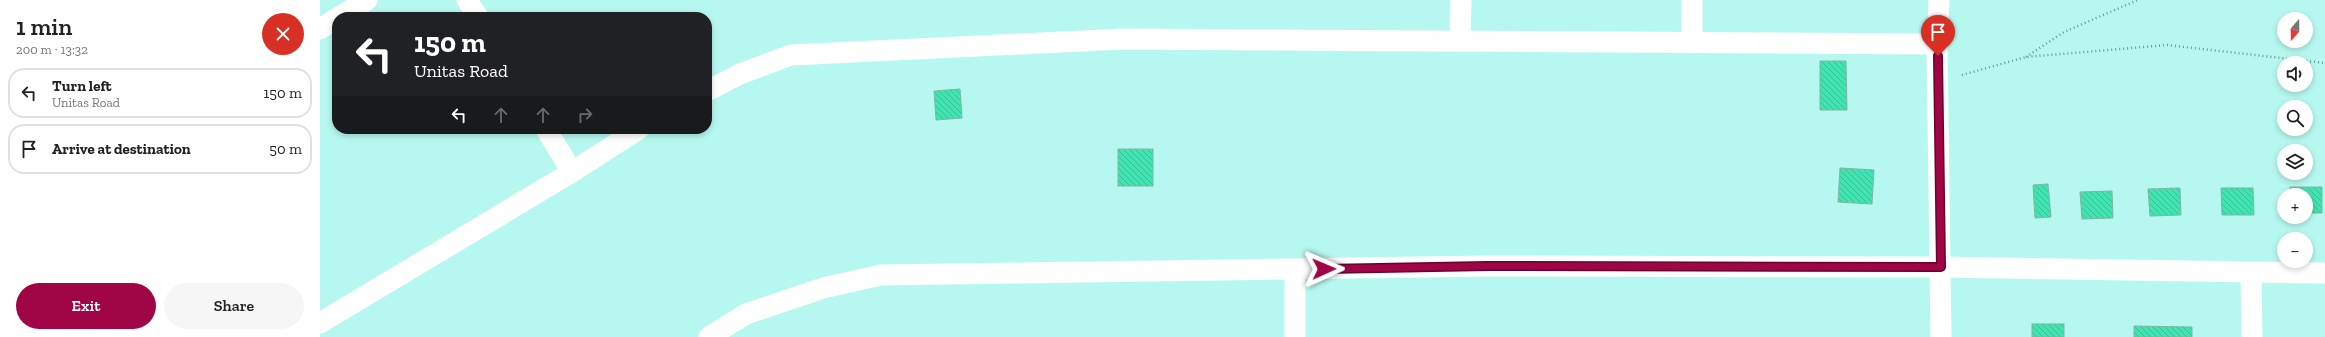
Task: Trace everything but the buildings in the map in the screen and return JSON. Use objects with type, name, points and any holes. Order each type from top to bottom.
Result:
[{"type":"street","points":[[348,12],[368,0]]},
{"type":"street","points":[[467,0],[475,12]]},
{"type":"street","points":[[1460,41],[1461,0]]},
{"type":"street","points":[[1692,0],[1692,42]]},
{"type":"street","points":[[1939,0],[1937,44],[1941,337]]},
{"type":"street","points":[[320,29],[332,22]]},
{"type":"street","points":[[712,88],[740,74],[791,55],[1124,39],[1937,44]]},
{"type":"street","points":[[549,134],[572,172]]},
{"type":"street","points":[[320,324],[572,172],[632,134]]},
{"type":"street","points":[[709,337],[746,314],[823,288],[881,275],[1488,266],[1941,267],[2325,273]]},
{"type":"street","points":[[1295,270],[1295,337]]},
{"type":"street","points":[[2251,273],[2252,337]]},
{"type":"path","points":[[2026,57],[2064,32],[2138,0]]},
{"type":"path","points":[[1938,82],[2026,57],[2168,45],[2325,63]]},
{"type":"route","points":[[1324,269],[1488,266],[1941,267],[1938,56]]}]
